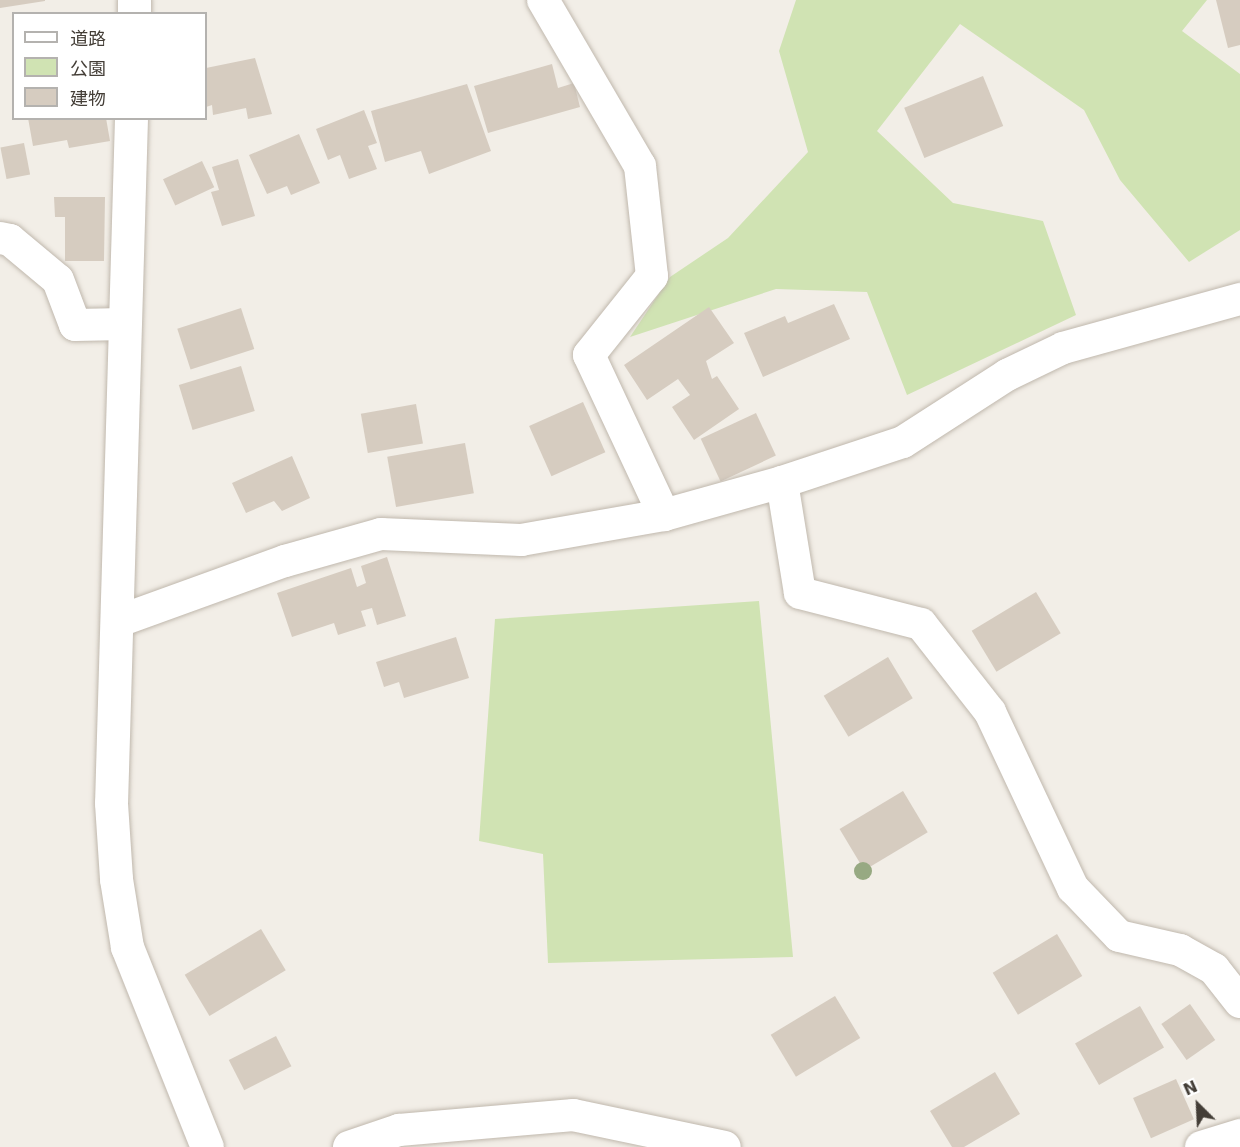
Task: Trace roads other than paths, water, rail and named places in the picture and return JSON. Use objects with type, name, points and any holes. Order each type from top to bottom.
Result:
[{"type":"street","points":[[543,0],[640,166],[652,276],[589,355],[664,515]]},
{"type":"street","points":[[131,120],[124,324],[119,621],[111,802],[116,879],[127,947],[200,1145]]},
{"type":"street","points":[[0,238],[58,280],[75,326],[124,324]]},
{"type":"street","points":[[119,621],[285,561],[381,534],[521,540],[664,515],[782,482],[903,442],[1007,375],[1063,348],[1240,299]]},
{"type":"street","points":[[782,482],[800,593],[921,624],[990,712],[1073,888],[1119,936],[1180,951],[1215,969],[1240,1002]]},
{"type":"street","points":[[349,1147],[399,1130],[573,1115],[725,1147]]}]
